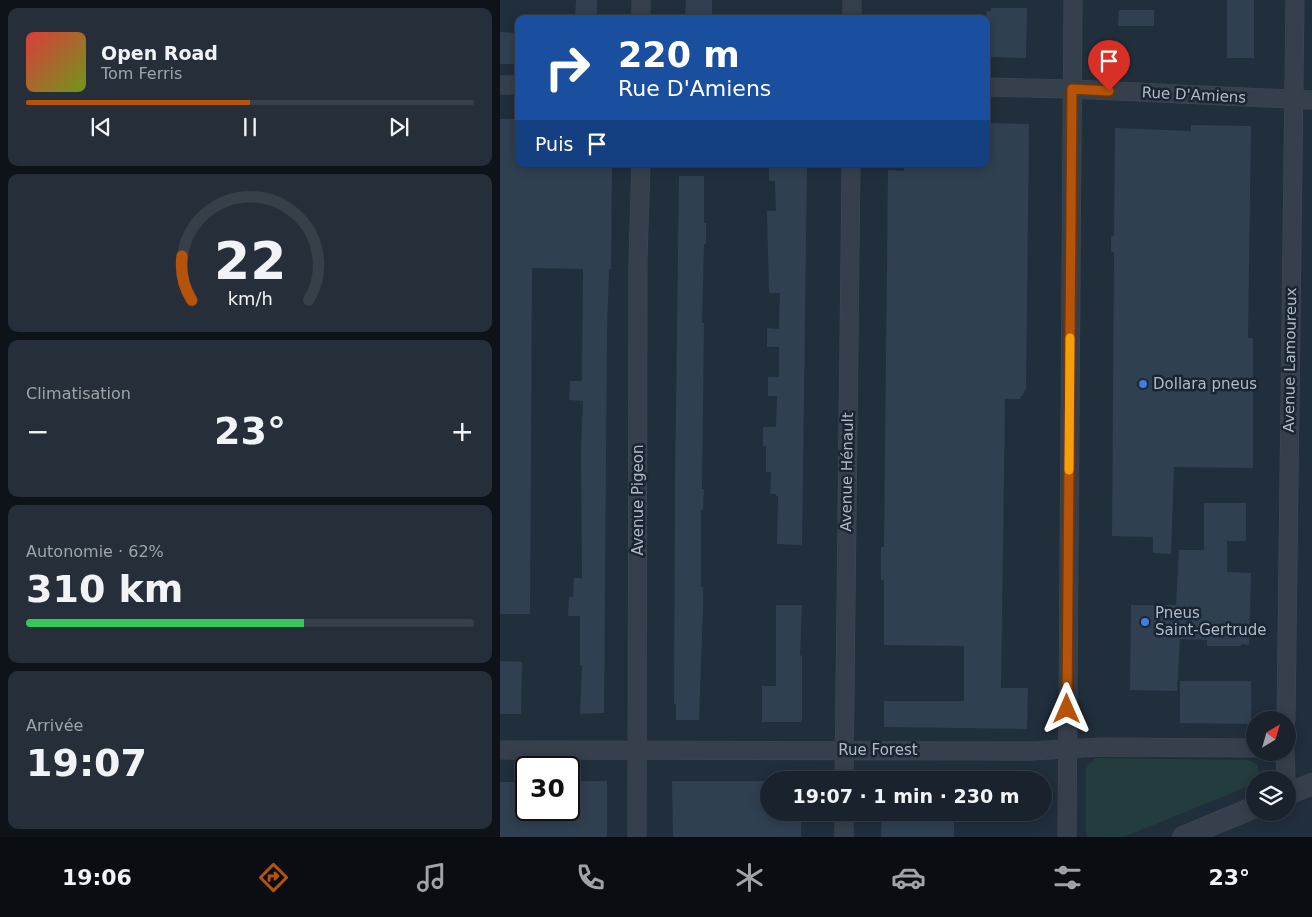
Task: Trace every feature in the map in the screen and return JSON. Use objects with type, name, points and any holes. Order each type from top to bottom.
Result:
[{"type":"street","points":[[641,15],[642,0]]},
{"type":"street","points":[[852,0],[852,15]]},
{"type":"street","points":[[1068,837],[1067,749],[1073,0]]},
{"type":"street","name":"Avenue Lamoureux","points":[[1286,711],[1295,0]]},
{"type":"street","points":[[500,85],[515,85]]},
{"type":"street","name":"Rue D'Amiens","points":[[990,87],[1312,100]]},
{"type":"street","name":"Avenue Pigeon","points":[[637,837],[638,258],[641,167]]},
{"type":"street","name":"Avenue Hénault","points":[[844,771],[851,167]]},
{"type":"street","name":"Rue Forest","points":[[500,750],[1031,751],[1100,747],[1246,748]]},
{"type":"street","points":[[1296,791],[1312,784]]},
{"type":"street","points":[[1183,837],[1246,811]]},
{"type":"street","points":[[844,821],[844,837]]},
{"type":"green space","points":[[1096,758],[1246,760],[1257,764],[1259,771],[1246,771],[1246,787],[1124,837],[1087,837],[1086,769]]},
{"type":"building","points":[[576,0],[597,0],[597,15],[575,15]]},
{"type":"building","points":[[686,0],[712,0],[712,15],[685,15]]},
{"type":"building","points":[[1227,0],[1254,0],[1254,58],[1227,58]]},
{"type":"building","points":[[991,8],[1027,8],[1026,58],[990,57],[990,15],[986,15],[986,11],[991,11]]},
{"type":"building","points":[[1119,10],[1154,10],[1154,26],[1118,26]]},
{"type":"building","points":[[500,32],[515,33],[515,64],[500,64]]},
{"type":"building","points":[[500,119],[515,119],[515,167],[612,167],[611,269],[609,269],[607,331],[604,713],[580,714],[582,665],[580,665],[580,616],[568,616],[569,597],[573,597],[574,578],[582,578],[581,450],[583,401],[569,400],[570,381],[582,381],[583,269],[532,268],[530,614],[500,614]]},
{"type":"building","points":[[990,123],[1029,124],[1026,389],[1020,399],[1005,399],[1001,688],[1028,688],[1027,729],[884,727],[884,701],[964,701],[964,646],[884,645],[884,580],[881,580],[881,547],[884,547],[888,170],[904,171],[904,167],[990,167]]},
{"type":"building","points":[[1191,125],[1251,126],[1248,338],[1253,338],[1253,468],[1174,467],[1171,554],[1153,553],[1153,537],[1112,536],[1114,252],[1111,252],[1111,236],[1114,236],[1115,128],[1191,131]]},
{"type":"building","points":[[769,167],[807,167],[802,545],[777,544],[778,496],[770,494],[771,472],[766,472],[766,446],[763,446],[763,427],[776,427],[777,396],[768,396],[768,377],[779,377],[779,347],[767,347],[767,328],[779,329],[780,293],[769,293],[767,211],[776,211],[775,181],[769,181]]},
{"type":"building","points":[[679,176],[704,176],[704,223],[706,223],[702,323],[704,323],[702,489],[704,489],[703,510],[701,510],[701,587],[703,587],[703,609],[699,720],[676,720],[676,704],[674,704]]},
{"type":"building","points":[[1204,503],[1246,503],[1246,541],[1227,541],[1227,572],[1251,573],[1249,645],[1207,646],[1207,640],[1180,639],[1177,691],[1130,690],[1131,605],[1176,605],[1179,550],[1204,550]]},
{"type":"building","points":[[776,605],[802,605],[800,655],[802,656],[801,722],[762,722],[762,686],[776,686]]},
{"type":"building","points":[[500,661],[522,662],[521,714],[500,714]]},
{"type":"building","points":[[1180,681],[1251,681],[1251,711],[1246,711],[1246,724],[1180,723]]},
{"type":"building","points":[[580,781],[607,781],[607,837],[500,837],[500,782],[515,782],[515,821],[580,821]]},
{"type":"building","points":[[672,781],[760,781],[760,821],[801,821],[801,837],[673,837]]},
{"type":"building","points":[[882,821],[954,821],[954,837],[881,837]]},
{"type":"slow traffic","points":[[1069,470],[1070,338]]},
{"type":"place","name":"Dollara pneus","points":[[1143,384]]},
{"type":"place","name":"Pneus Saint-Gertrude","points":[[1145,622]]},
{"type":"route","points":[[1067,709],[1072,89],[1109,91]]}]
